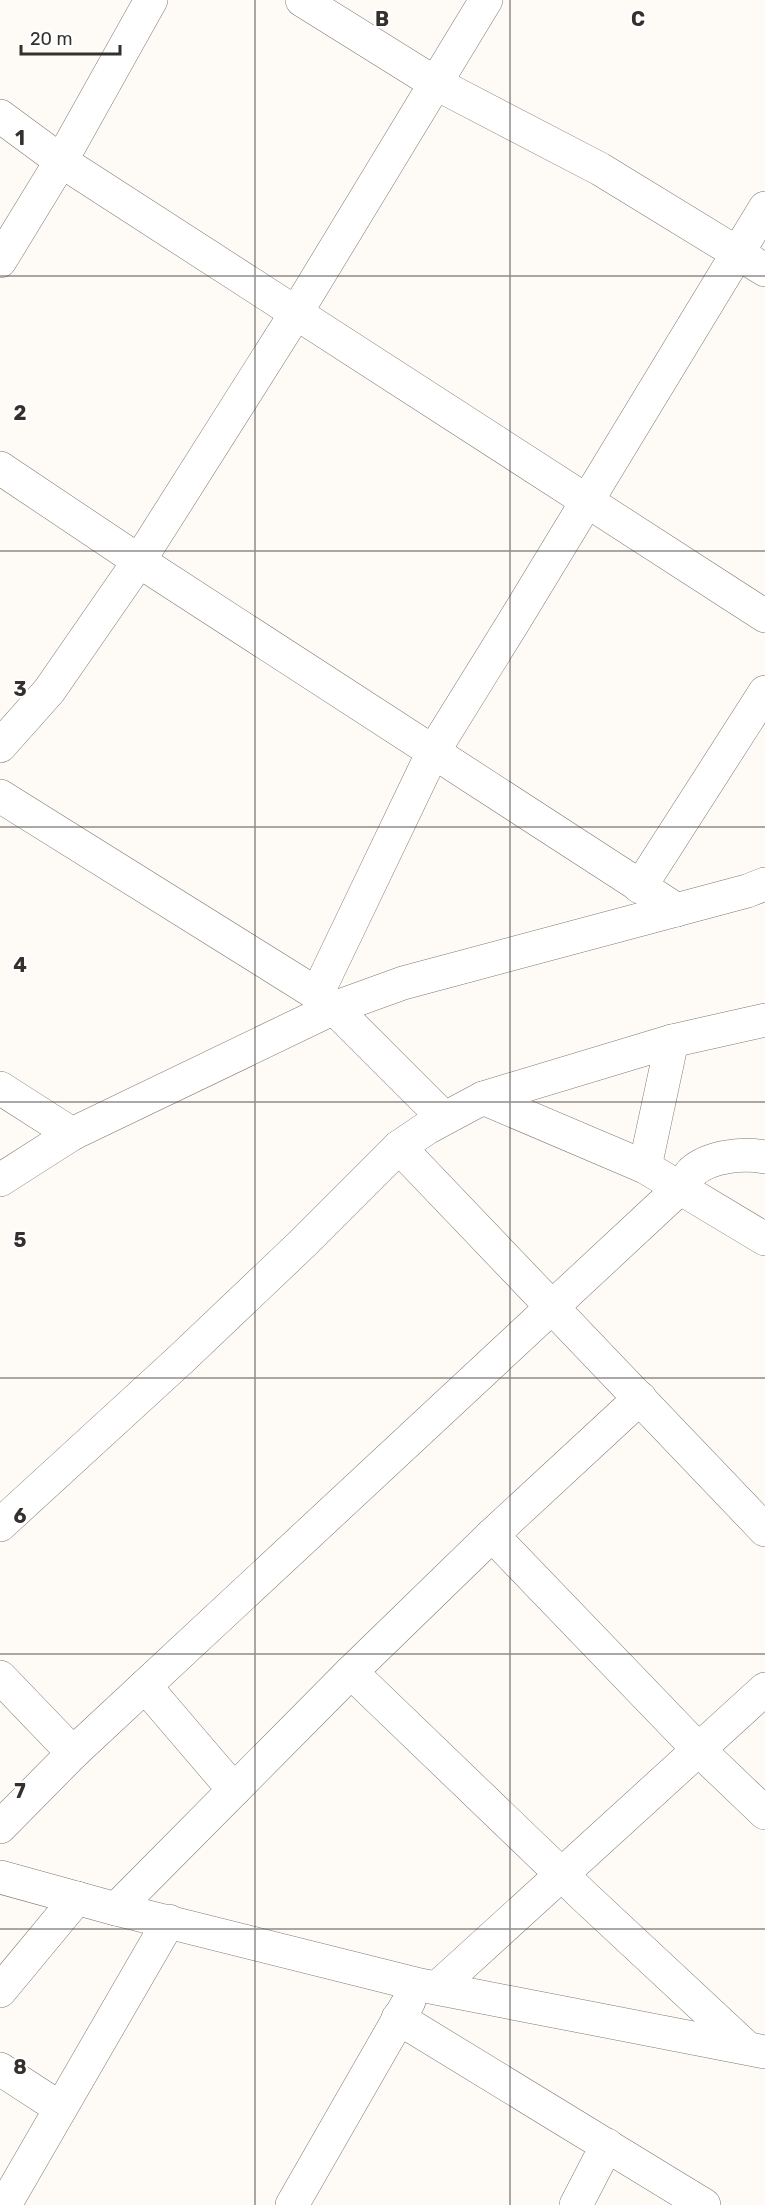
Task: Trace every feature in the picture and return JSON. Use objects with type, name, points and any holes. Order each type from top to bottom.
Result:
[{"type":"street","points":[[0,261],[61,161],[151,0]]},
{"type":"street","points":[[302,0],[435,83],[600,169],[752,262]]},
{"type":"street","points":[[0,746],[48,691],[139,561],[296,313],[486,0]]},
{"type":"street","points":[[0,116],[61,161],[765,616]]},
{"type":"street","points":[[325,1001],[433,752],[586,501],[752,262],[765,208]]},
{"type":"street","points":[[0,468],[676,910]]},
{"type":"street","points":[[640,887],[765,692]]},
{"type":"street","points":[[0,796],[325,1001],[444,1119]]},
{"type":"street","points":[[0,1180],[72,1134],[325,1001],[403,983],[747,891],[765,884]]},
{"type":"street","points":[[0,1525],[188,1353],[399,1147],[427,1128],[483,1098],[672,1041],[765,1020]]},
{"type":"street","points":[[645,1167],[672,1041]]},
{"type":"street","points":[[0,1089],[72,1134]]},
{"type":"street","points":[[483,1098],[645,1167],[765,1239]]},
{"type":"street","points":[[399,1147],[765,1530]]},
{"type":"street","points":[[0,1827],[73,1753],[553,1307],[681,1187],[693,1172],[727,1157],[765,1157]]},
{"type":"street","points":[[116,1909],[351,1672],[492,1535],[640,1398]]},
{"type":"street","points":[[492,1535],[698,1749],[765,1814]]},
{"type":"street","points":[[351,1672],[560,1874],[758,2043]]},
{"type":"street","points":[[0,1677],[73,1753]]},
{"type":"street","points":[[145,1686],[234,1790]]},
{"type":"street","points":[[292,2205],[399,2018],[429,1986],[560,1874],[765,1689]]},
{"type":"street","points":[[0,1877],[116,1909],[169,1920],[429,1986],[758,2043]]},
{"type":"street","points":[[0,1991],[77,1898]]},
{"type":"street","points":[[5,2202],[169,1920]]},
{"type":"street","points":[[399,2018],[704,2205]]},
{"type":"street","points":[[0,2069],[60,2108]]},
{"type":"street","points":[[576,2205],[606,2145]]}]
